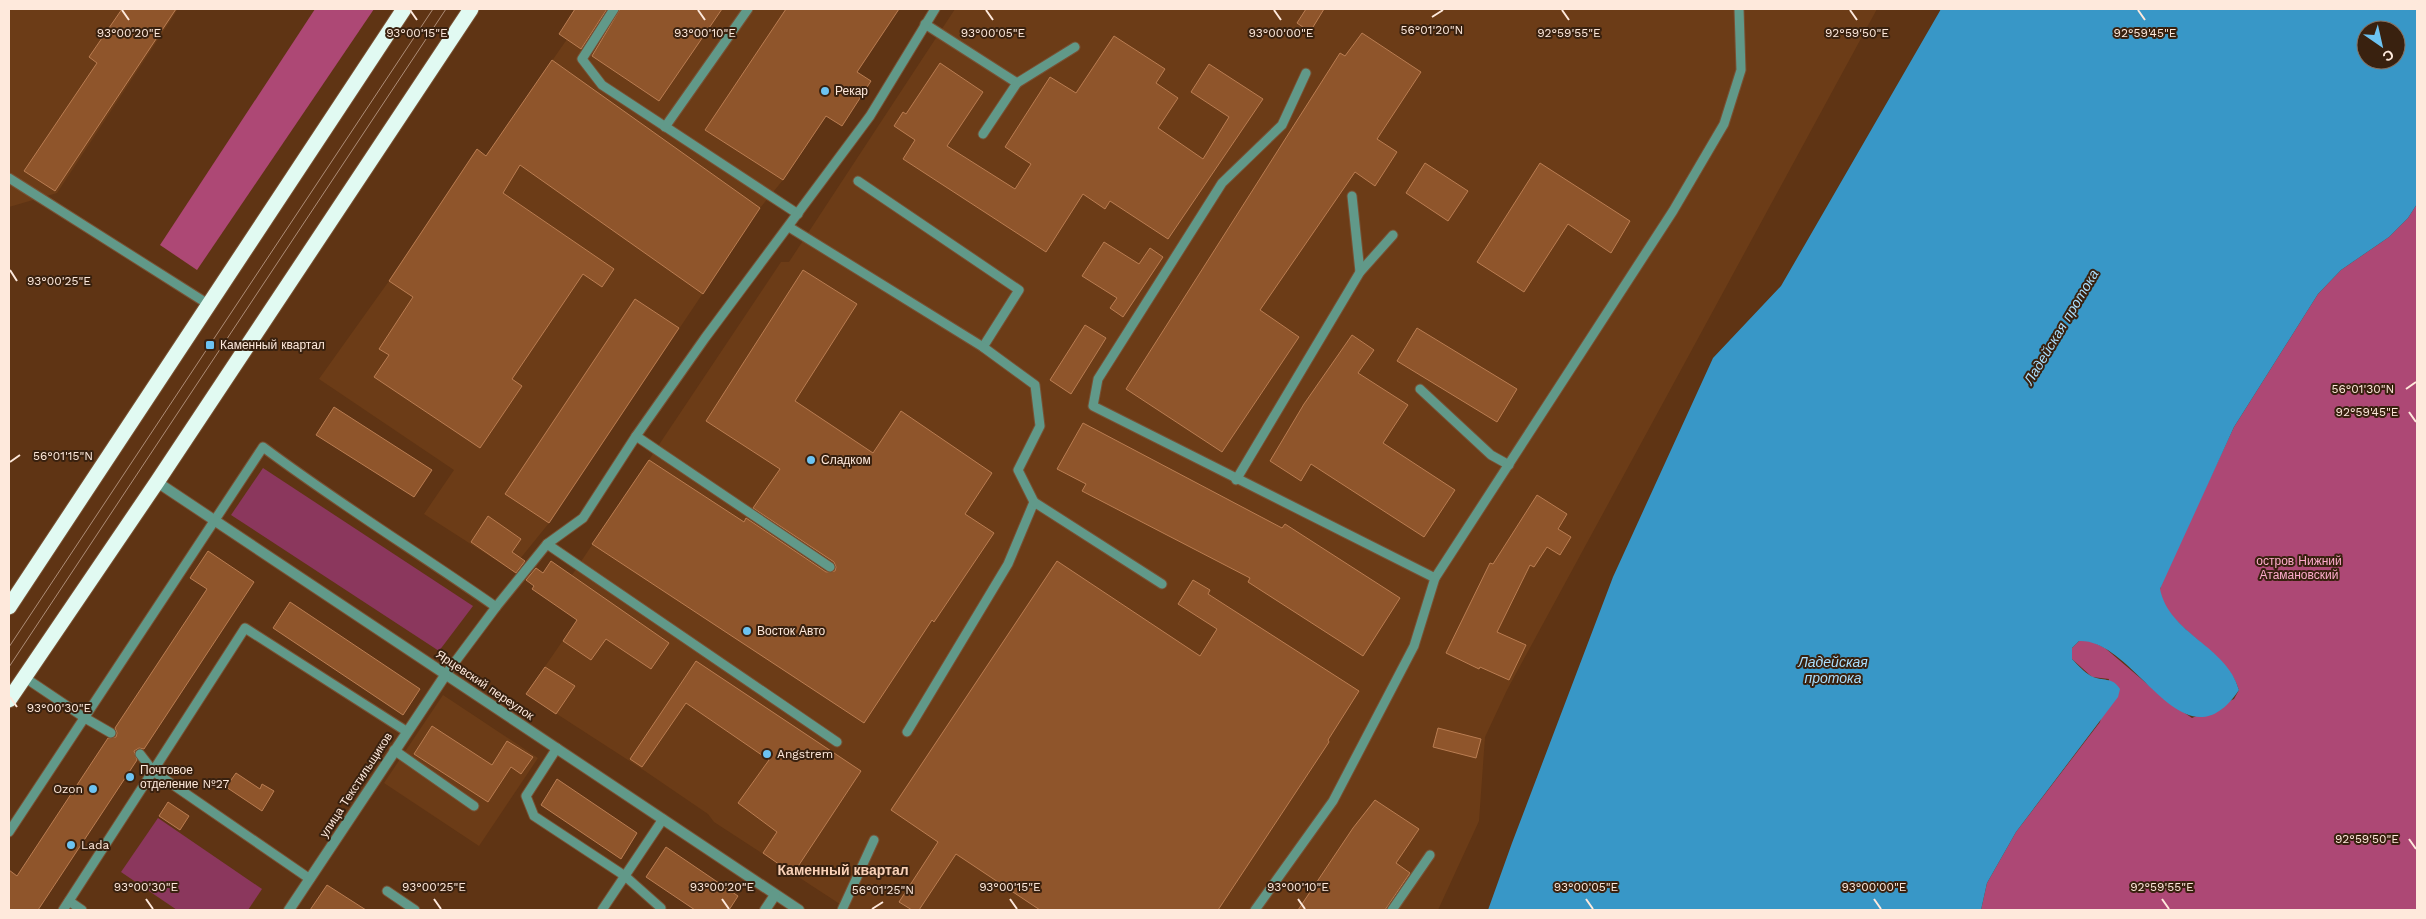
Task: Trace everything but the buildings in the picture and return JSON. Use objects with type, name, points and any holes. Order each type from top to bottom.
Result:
[{"type":"highway","points":[[9,608],[404,9]]},
{"type":"highway","points":[[9,700],[157,482],[471,9]]},
{"type":"street","name":"Ярцевский переулок","points":[[157,482],[799,910]]},
{"type":"street","name":"улица Текстильщиков","points":[[289,910],[406,731],[446,674]]},
{"type":"street","points":[[765,910],[776,895]]},
{"type":"lane","points":[[614,9],[582,59],[602,84],[798,214]]},
{"type":"lane","points":[[665,127],[748,9]]},
{"type":"lane","points":[[446,674],[496,607],[547,544],[583,518],[636,436],[705,338],[870,116],[934,9]]},
{"type":"lane","points":[[1255,910],[1333,801],[1414,646],[1436,578],[1673,211],[1724,124],[1741,70],[1739,9]]},
{"type":"lane","points":[[925,24],[1017,83]]},
{"type":"lane","points":[[983,134],[1017,83],[1075,47]]},
{"type":"lane","points":[[1306,73],[1282,125],[1222,183],[1098,379],[1092,406],[1236,480],[1436,578]]},
{"type":"lane","points":[[9,178],[208,304]]},
{"type":"lane","points":[[858,180],[1019,290],[984,347]]},
{"type":"lane","points":[[1352,196],[1360,272]]},
{"type":"lane","points":[[789,227],[984,347],[1034,385],[1040,426],[1018,470],[1034,502],[1162,584]]},
{"type":"lane","points":[[1236,480],[1360,272],[1393,235]]},
{"type":"lane","points":[[1420,389],[1491,455],[1509,465]]},
{"type":"lane","points":[[636,436],[830,568]]},
{"type":"lane","points":[[9,832],[263,448],[324,493],[407,545],[496,607]]},
{"type":"lane","points":[[907,732],[1008,564],[1034,502]]},
{"type":"lane","points":[[547,544],[837,742]]},
{"type":"lane","points":[[63,910],[245,628],[406,731]]},
{"type":"lane","points":[[24,677],[111,733]]},
{"type":"lane","points":[[557,748],[526,796],[534,816],[625,876],[661,908]]},
{"type":"lane","points":[[394,750],[474,806]]},
{"type":"lane","points":[[140,754],[153,771],[310,878]]},
{"type":"lane","points":[[602,910],[663,819]]},
{"type":"lane","points":[[842,910],[874,840]]},
{"type":"lane","points":[[1392,910],[1430,855]]},
{"type":"lane","points":[[387,891],[415,910]]},
{"type":"lane","points":[[69,901],[82,910]]},
{"type":"shaded area","points":[[9,9],[178,9],[57,193],[9,207]]},
{"type":"shaded area","points":[[588,9],[899,9],[783,180],[760,208],[549,523],[511,570],[424,514],[454,470],[319,379],[389,281],[477,149],[486,156]]},
{"type":"shaded area","points":[[955,9],[1877,9],[1507,690],[1485,737],[1479,821],[1438,910],[849,910],[714,822],[708,814],[645,771],[526,694],[577,620],[532,589],[551,561],[572,575],[781,262],[789,262]]},
{"type":"shaded area","points":[[263,468],[473,606],[439,651],[231,515]]},
{"type":"shaded area","points":[[443,695],[538,758],[479,846],[384,783]]},
{"type":"shaded area","points":[[158,818],[262,889],[248,910],[177,910],[121,872]]},
{"type":"green space","points":[[315,9],[374,9],[197,270],[160,245]]},
{"type":"green space","name":"остров Нижний Атамановский","points":[[2417,204],[2417,910],[1981,910],[1987,883],[2016,832],[2100,722],[2109,679],[2092,677],[2072,659],[2072,648],[2079,641],[2091,641],[2105,648],[2166,700],[2192,718],[2234,699],[2239,690],[2233,676],[2209,650],[2181,625],[2162,601],[2160,589],[2165,574],[2234,427],[2318,294],[2341,270],[2389,237],[2408,218]]},
{"type":"water","name":"Ладейская протока","points":[[1941,9],[2417,9],[2417,204],[2408,218],[2389,237],[2341,270],[2318,294],[2234,427],[2160,589],[2165,604],[2174,618],[2223,662],[2233,675],[2239,690],[2218,712],[2198,717],[2179,710],[2159,696],[2120,659],[2100,646],[2079,641],[2072,648],[2072,659],[2091,676],[2114,682],[2120,689],[2118,697],[2016,832],[1987,883],[1981,910],[1488,910],[1613,577],[1713,358],[1781,286]]},
{"type":"tram line","points":[[9,647],[433,9]]},
{"type":"tram line","points":[[9,667],[446,9]]},
{"type":"place","name":"Рекар","points":[[825,91]]},
{"type":"place","name":"Каменный квартал","points":[[210,345]]},
{"type":"place","name":"Сладком","points":[[811,460]]},
{"type":"place","name":"Восток Авто","points":[[747,631]]},
{"type":"place","name":"Angstrem","points":[[767,754]]},
{"type":"place","name":"Почтовое отделение №27","points":[[130,777]]},
{"type":"place","name":"Ozon","points":[[93,789]]},
{"type":"place","name":"Lada","points":[[71,845]]},
{"type":"district","name":"Каменный квартал","points":[[843,870]]}]
